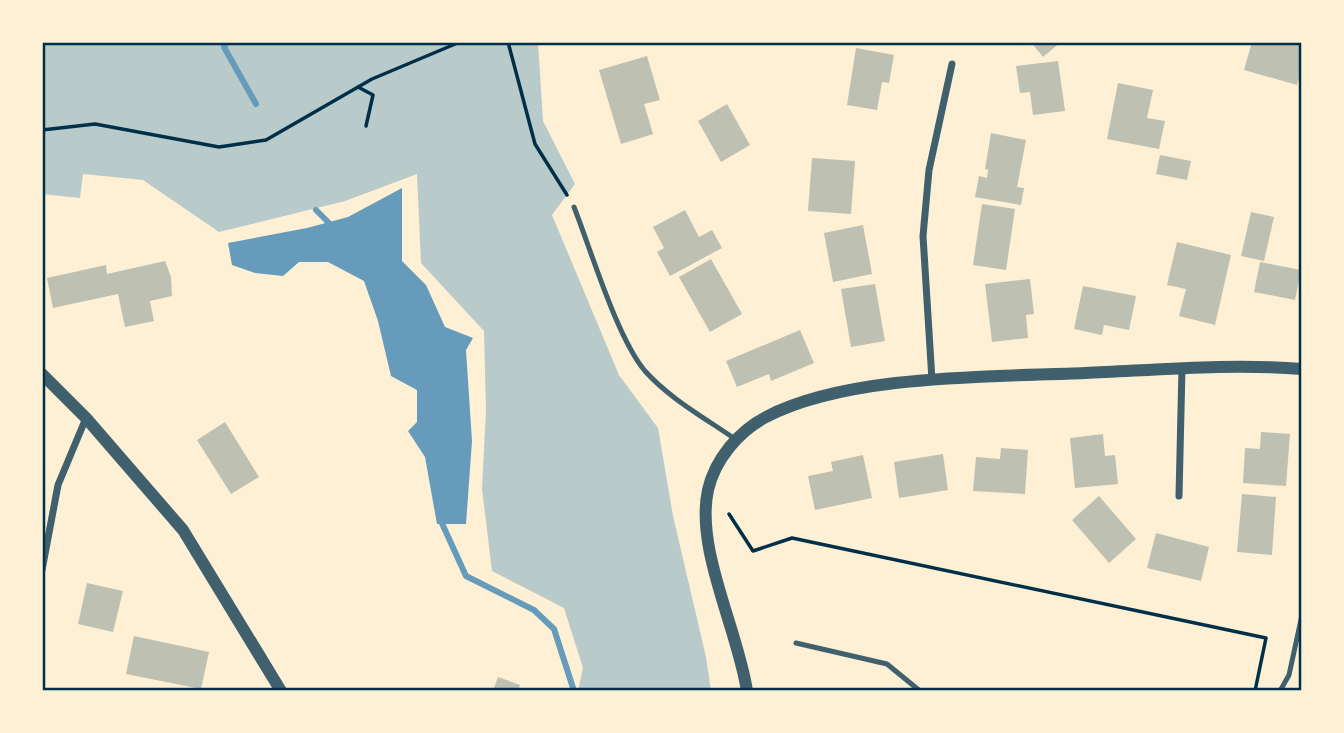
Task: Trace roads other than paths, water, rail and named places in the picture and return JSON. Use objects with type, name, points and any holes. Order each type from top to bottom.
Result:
[{"type":"street","points":[[932,380],[923,236],[929,170],[952,64]]},
{"type":"street","points":[[1179,496],[1182,368]]},
{"type":"street","points":[[747,691],[743,666],[707,539],[705,517],[708,488],[735,439],[765,418],[799,403],[842,392],[932,380],[1182,368],[1302,369]]},
{"type":"street","points":[[42,374],[86,418],[183,530],[281,691]]},
{"type":"street","points":[[42,570],[58,485],[86,418]]},
{"type":"lane","points":[[574,207],[624,337],[644,370],[678,400],[735,439]]},
{"type":"lane","points":[[1280,691],[1289,675],[1302,615]]},
{"type":"lane","points":[[796,643],[887,664],[920,691]]},
{"type":"water","points":[[402,188],[402,261],[426,285],[445,327],[473,338],[466,350],[472,441],[466,524],[437,524],[425,457],[408,431],[417,422],[417,390],[391,376],[378,321],[364,281],[328,262],[299,262],[283,276],[255,273],[232,265],[228,243],[348,217]]},
{"type":"waterway","points":[[227,42],[224,47],[256,104]]},
{"type":"waterway","points":[[316,210],[333,227]]},
{"type":"waterway","points":[[440,519],[466,576],[534,610],[554,629],[574,691]]}]
